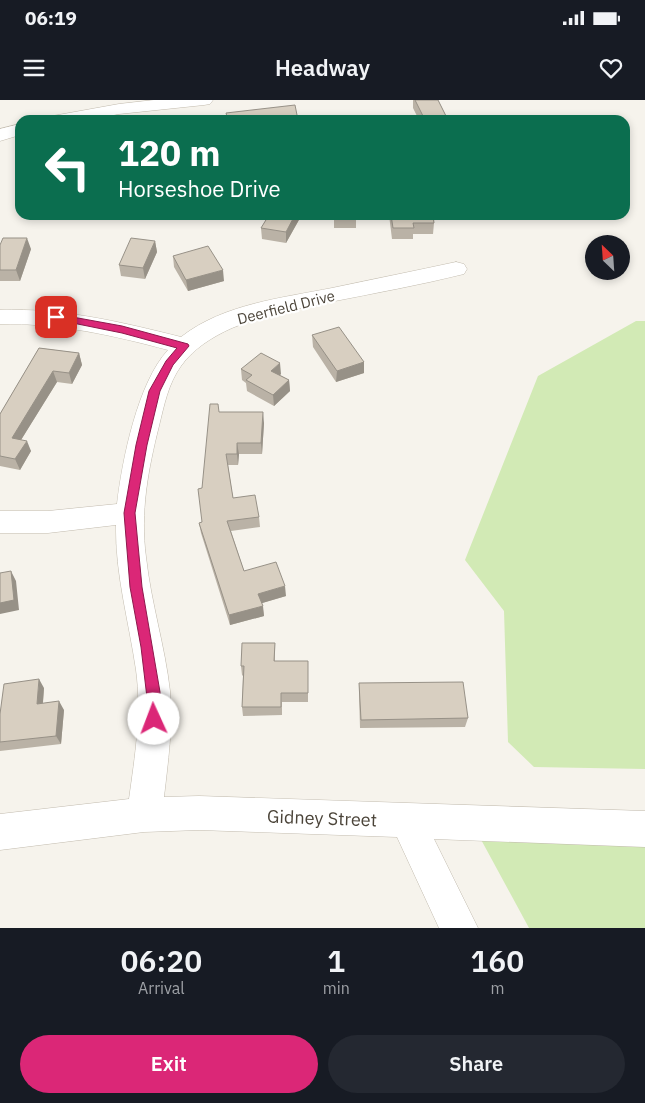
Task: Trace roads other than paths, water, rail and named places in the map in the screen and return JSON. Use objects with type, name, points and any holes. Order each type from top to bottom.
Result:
[{"type":"street","points":[[84,115],[148,103],[204,100]]},
{"type":"street","points":[[0,135],[15,130]]},
{"type":"street","name":"Deerfield Drive","points":[[144,815],[153,747],[154,692],[136,587],[130,513],[141,445],[154,391],[169,363],[184,346],[225,323],[254,312],[456,269]]},
{"type":"street","points":[[0,316],[38,316],[77,320],[184,346]]},
{"type":"street","points":[[0,522],[48,522],[130,513]]},
{"type":"street","name":"Gidney Street","points":[[0,832],[144,815],[199,814],[645,829]]},
{"type":"street","points":[[407,821],[459,928]]}]
